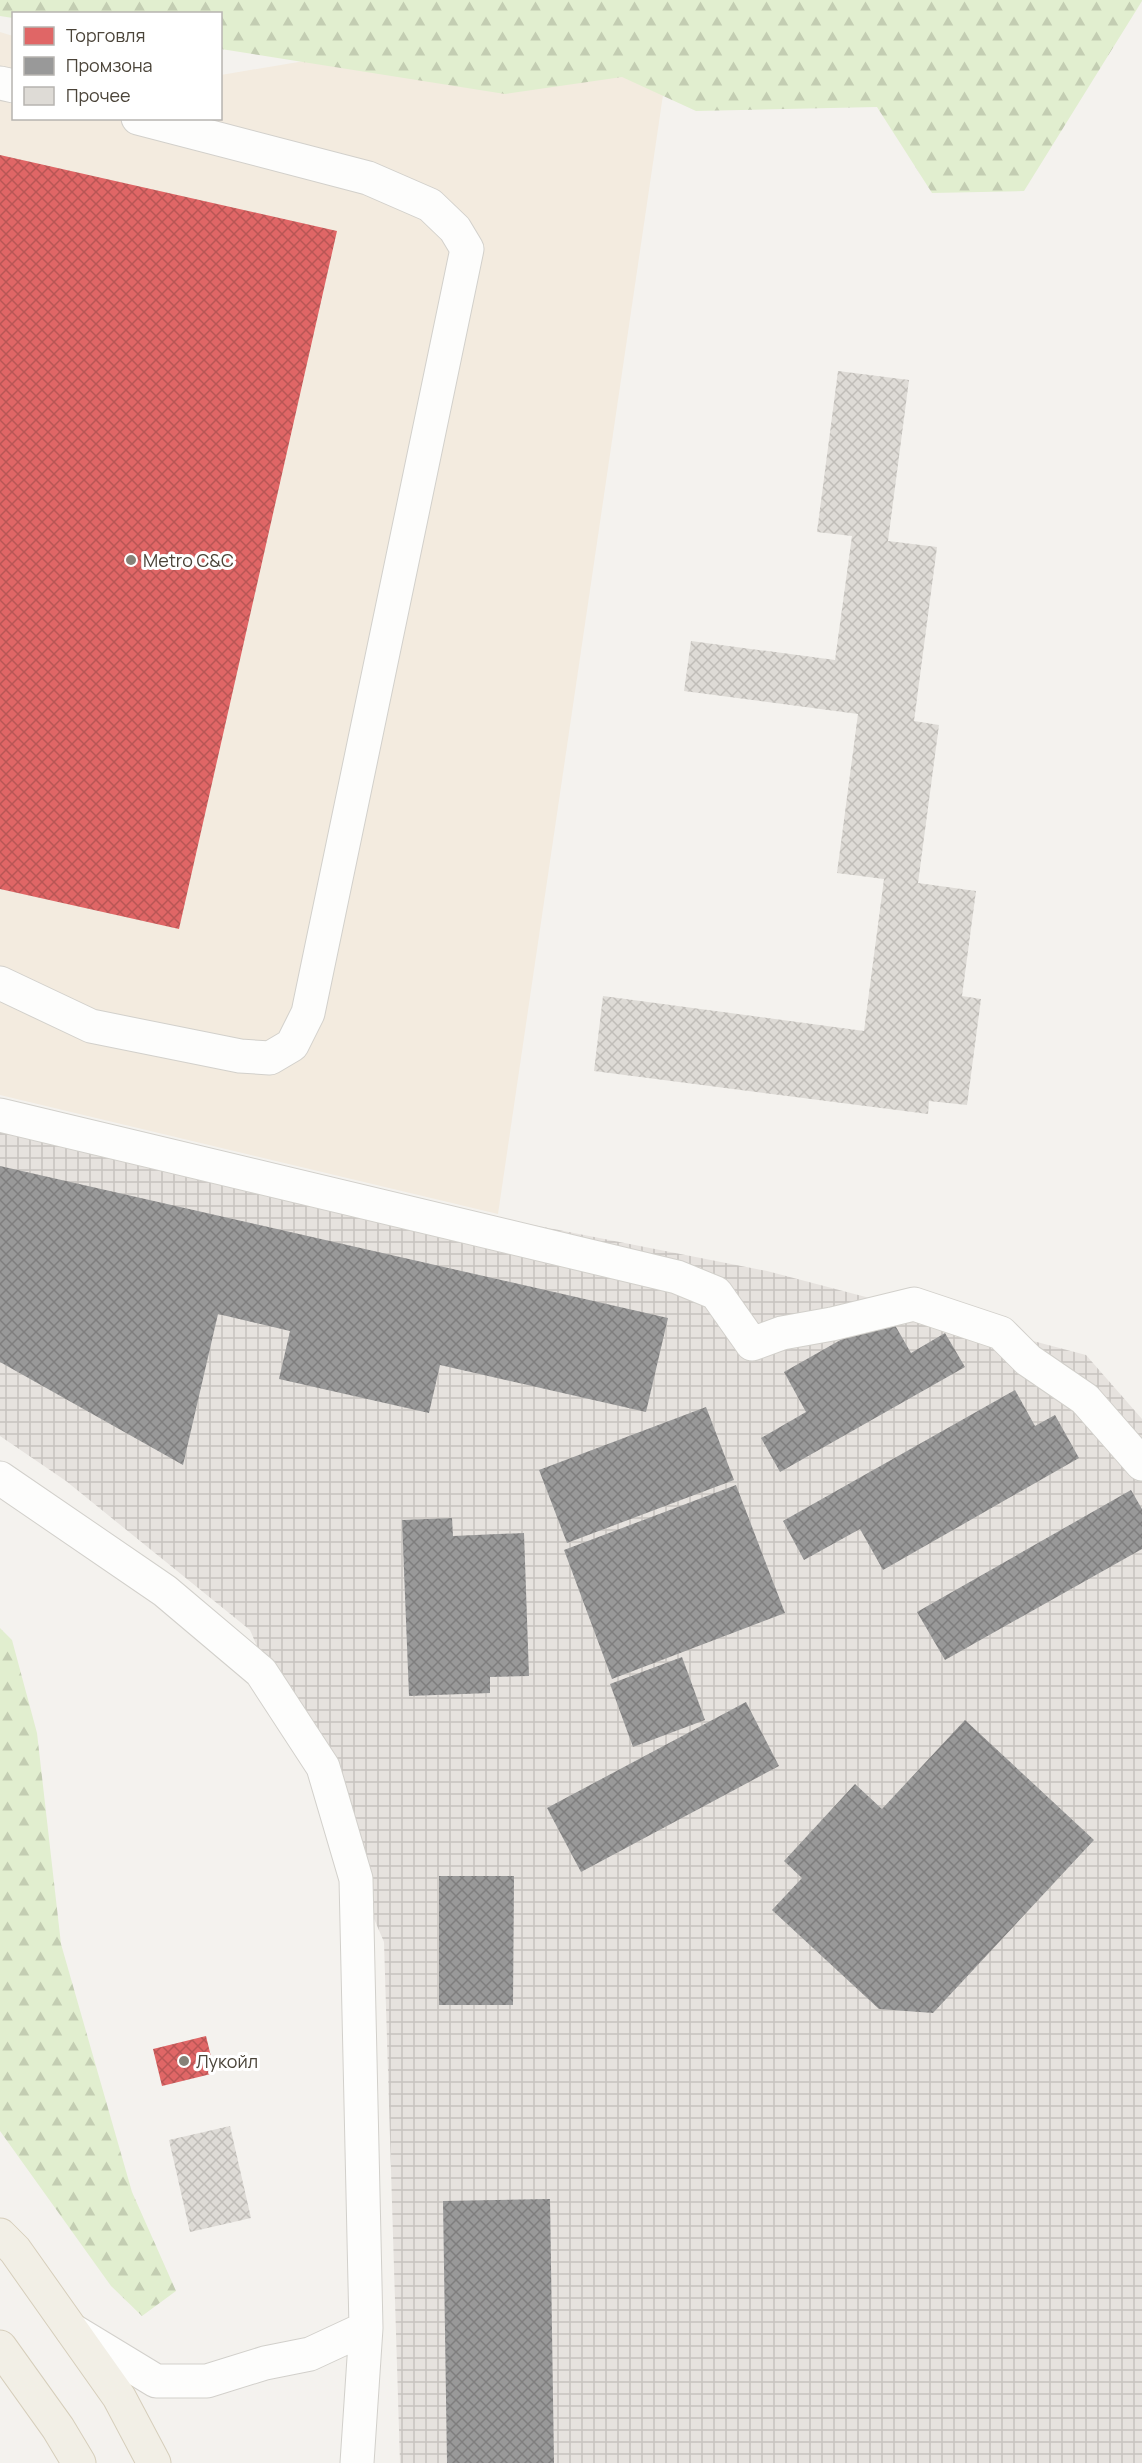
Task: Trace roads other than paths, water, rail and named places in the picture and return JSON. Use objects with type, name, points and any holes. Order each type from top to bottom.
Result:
[{"type":"main road","points":[[0,2235],[15,2250],[119,2397],[154,2463]]},
{"type":"main road","points":[[0,2347],[58,2428],[79,2463]]},
{"type":"lane","points":[[0,982],[90,1026],[240,1056],[270,1058],[292,1045],[308,1013],[467,249],[455,229],[430,205],[368,178],[146,120]]},
{"type":"lane","points":[[0,1115],[677,1277],[716,1293],[752,1344],[782,1334],[914,1304],[1001,1333],[1028,1360],[1085,1399],[1142,1464]]},
{"type":"lane","points":[[0,1478],[165,1591],[261,1672],[323,1767],[356,1879],[366,2328],[357,2463]]},
{"type":"lane","points":[[72,2330],[156,2380],[207,2380],[266,2363],[309,2354],[366,2328]]},
{"type":"place","name":"Metro C&C","points":[[131,560]]},
{"type":"place","name":"Лукойл","points":[[184,2061]]}]
